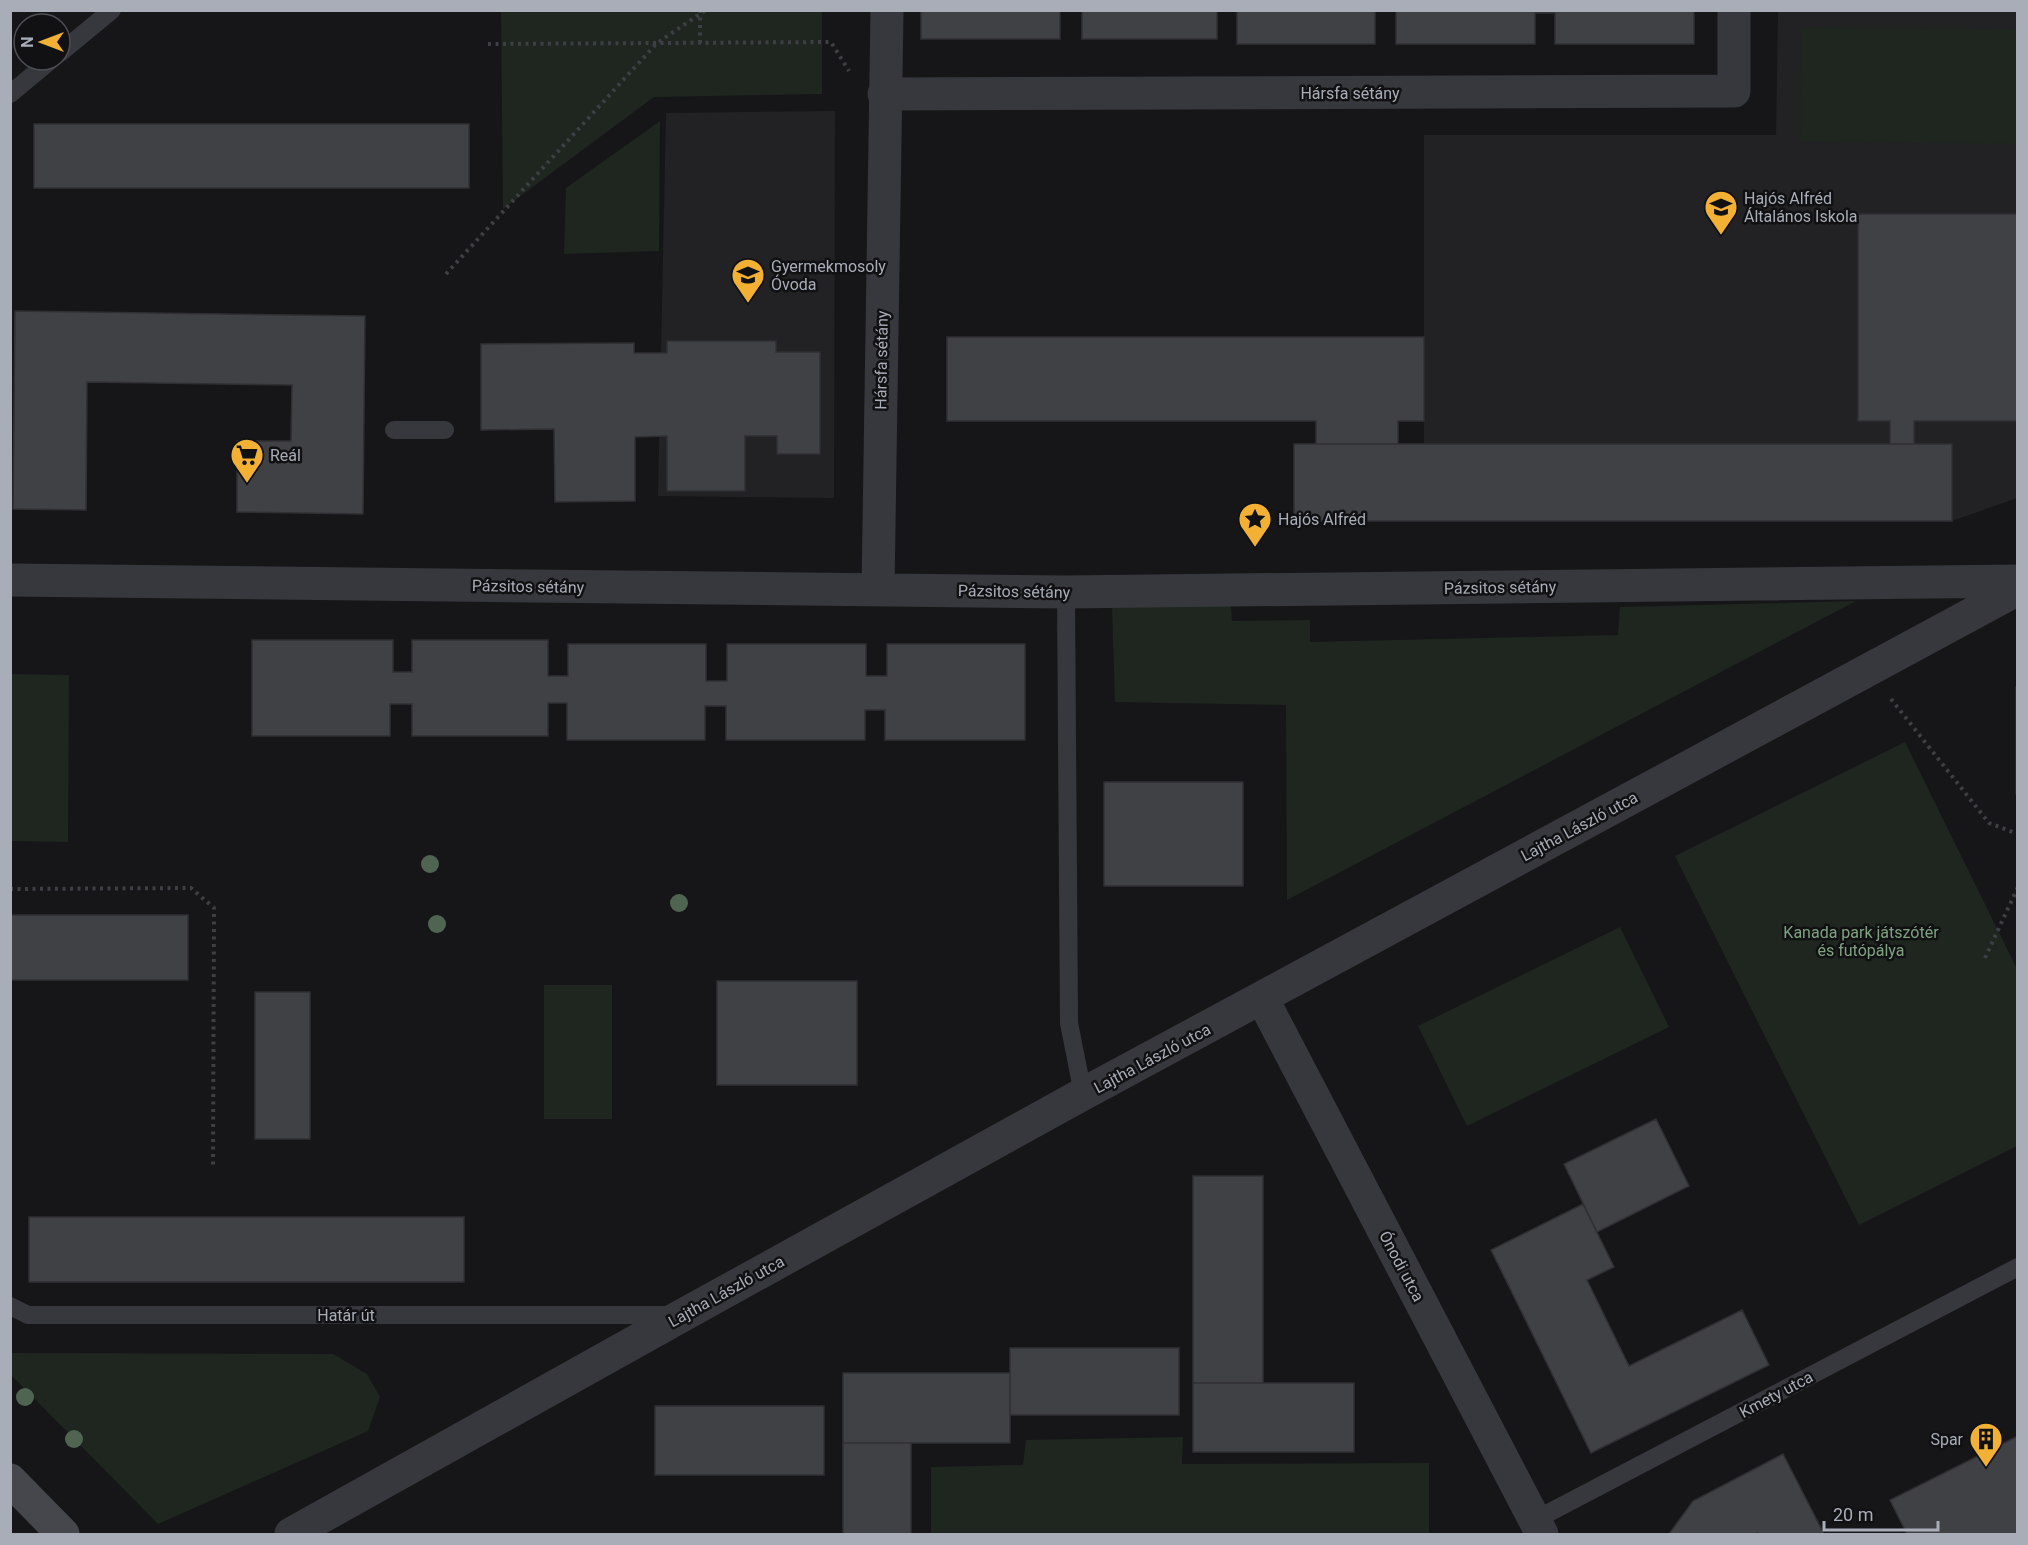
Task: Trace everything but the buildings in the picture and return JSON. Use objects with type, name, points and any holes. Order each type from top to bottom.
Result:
[{"type":"main road","points":[[10,1480],[63,1534]]},
{"type":"street","name":"Hársfa sétány","points":[[878,590],[887,10]]},
{"type":"street","name":"Hársfa sétány","points":[[885,94],[1734,91],[1734,10]]},
{"type":"street","name":"Pázsitos sétány","points":[[10,580],[1066,592],[2018,581]]},
{"type":"street","name":"Lajtha László utca","points":[[291,1534],[1083,1094],[2018,589]]},
{"type":"street","name":"Ónodi utca","points":[[1262,998],[1538,1527]]},
{"type":"lane","points":[[72,43],[112,10]]},
{"type":"lane","points":[[10,94],[37,72]]},
{"type":"lane","points":[[394,430],[445,430]]},
{"type":"lane","points":[[1066,592],[1069,1023],[1083,1094]]},
{"type":"lane","name":"Kmety utca","points":[[1538,1527],[2018,1267]]},
{"type":"lane","name":"Határ út","points":[[10,1306],[28,1316],[683,1315]]},
{"type":"path","points":[[700,10],[700,43]]},
{"type":"path","points":[[446,274],[657,43],[706,10]]},
{"type":"path","points":[[488,44],[831,42],[864,94],[885,94]]},
{"type":"path","points":[[1868,669],[1989,823],[2018,834]]},
{"type":"path","points":[[1985,957],[2018,886]]},
{"type":"path","points":[[10,889],[191,888],[214,908],[213,1168]]},
{"type":"shaded area","name":"Hajós Alfréd Általános Iskola","points":[[1778,11],[2017,11],[2017,498],[1952,521],[1424,521],[1424,135],[1776,135]]},
{"type":"shaded area","name":"Gyermekmosoly Óvoda","points":[[835,111],[834,498],[658,496],[666,113]]},
{"type":"green space","points":[[501,11],[822,11],[822,94],[654,97],[503,209]]},
{"type":"green space","points":[[1801,27],[2017,29],[2017,144],[1800,142]]},
{"type":"green space","points":[[660,121],[659,251],[564,254],[566,188]]},
{"type":"green space","points":[[1856,601],[1287,900],[1286,705],[1115,702],[1112,606],[1231,606],[1232,621],[1310,620],[1310,642],[1618,635],[1620,607]]},
{"type":"green space","points":[[11,674],[69,675],[68,842],[11,841]]},
{"type":"green space","name":"Kanada park játszótér és futópálya","points":[[1905,742],[2017,969],[2017,1146],[1859,1225],[1675,856]]},
{"type":"green space","points":[[1620,927],[1669,1027],[1467,1126],[1418,1026]]},
{"type":"green space","points":[[544,985],[612,985],[612,1119],[544,1119]]},
{"type":"green space","points":[[10,1353],[333,1354],[367,1374],[380,1397],[368,1431],[158,1524],[11,1375]]},
{"type":"green space","points":[[1183,1437],[1182,1464],[1429,1463],[1429,1534],[931,1534],[931,1467],[1023,1465],[1026,1440]]},
{"type":"place","name":"Hajós Alfréd Általános Iskola","points":[[1721,236]]},
{"type":"place","name":"Gyermekmosoly Óvoda","points":[[748,304]]},
{"type":"place","name":"Reál","points":[[247,484]]},
{"type":"place","name":"Hajós Alfréd","points":[[1255,548]]},
{"type":"place","name":"Spar","points":[[1986,1468]]}]
